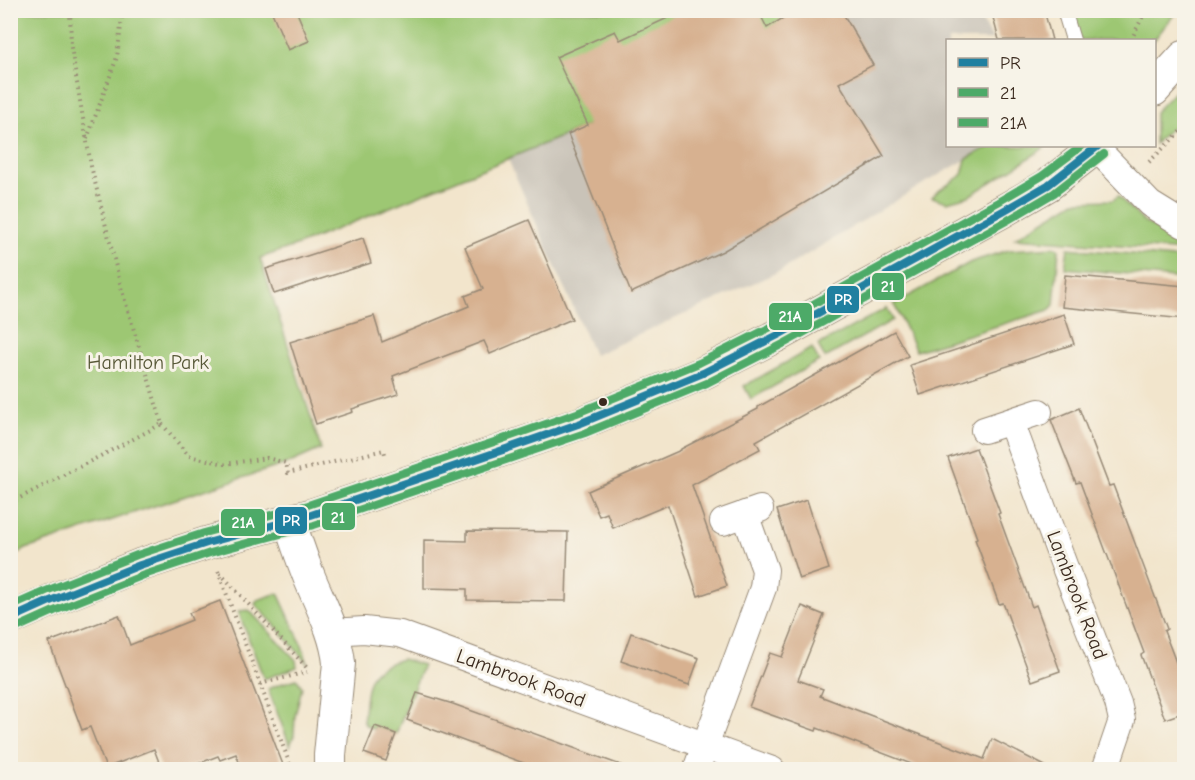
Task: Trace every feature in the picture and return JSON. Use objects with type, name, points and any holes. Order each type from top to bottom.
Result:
[{"type":"street","points":[[1156,89],[1185,57]]},
{"type":"street","points":[[10,619],[140,565],[212,557],[289,521],[581,423],[703,373],[780,334],[1003,211],[1047,184],[1097,147],[1150,204],[1185,225]]},
{"type":"street","points":[[984,430],[1039,412]]},
{"type":"street","name":"Lambrook Road","points":[[1011,422],[1118,703],[1122,720],[1105,770]]},
{"type":"street","points":[[696,770],[763,588],[765,570],[743,515]]},
{"type":"street","points":[[289,521],[332,632],[339,663],[330,770]]},
{"type":"street","name":"Lambrook Road","points":[[332,632],[364,630],[400,634],[772,770]]},
{"type":"lane","points":[[1064,10],[1073,39]]},
{"type":"path","points":[[70,10],[71,47],[91,166],[121,287],[162,424],[189,456],[225,464],[267,458],[286,464],[288,473],[384,450],[395,486]]},
{"type":"path","points":[[87,141],[117,57],[123,10]]},
{"type":"path","points":[[1132,39],[1146,10]]},
{"type":"path","points":[[1128,181],[1185,128]]},
{"type":"path","points":[[10,503],[162,424]]},
{"type":"path","points":[[212,557],[308,670]]},
{"type":"path","points":[[212,557],[292,770]]},
{"type":"path","points":[[260,684],[339,663]]},
{"type":"shaded area","points":[[796,11],[976,11],[992,39],[946,39],[946,147],[988,147],[780,271],[594,355],[508,159],[608,117]]},
{"type":"green space","name":"Hamilton Park","points":[[10,11],[796,11],[665,92],[298,245],[260,258],[321,449],[292,462],[26,549],[11,557]]},
{"type":"green space","points":[[1070,11],[1177,11],[1155,39],[1075,39]]},
{"type":"green space","points":[[1184,82],[1184,119],[1156,143],[1156,111]]},
{"type":"green space","points":[[988,147],[1045,147],[969,196],[947,202],[932,197],[962,175],[966,159]]},
{"type":"green space","points":[[1118,196],[1145,223],[1184,243],[1184,251],[1015,238],[1075,201],[1113,200]]},
{"type":"green space","points":[[1056,247],[1059,249],[1054,305],[1049,310],[916,351],[894,304],[971,262],[1009,250]]},
{"type":"green space","points":[[1068,248],[1184,259],[1184,279],[1065,268]]},
{"type":"green space","points":[[887,308],[893,320],[825,358],[818,345]]},
{"type":"green space","points":[[812,348],[819,361],[751,399],[744,386]]},
{"type":"green space","points":[[278,593],[308,664],[255,604],[257,600]]},
{"type":"green space","points":[[249,610],[296,660],[297,667],[264,679],[238,611]]},
{"type":"green space","points":[[402,659],[423,665],[396,734],[375,726],[373,729],[366,726],[363,721],[370,678],[378,669]]},
{"type":"green space","points":[[297,679],[302,687],[290,746],[268,689]]},
{"type":"building","points":[[271,10],[296,10],[309,41],[288,50]]},
{"type":"building","points":[[685,10],[758,10],[767,28],[796,10],[841,10],[873,65],[839,83],[884,156],[723,251],[631,293],[568,134],[588,125],[556,57],[615,31],[620,40]]},
{"type":"building","points":[[991,10],[1044,10],[1052,39],[999,39]]},
{"type":"building","points":[[529,220],[572,319],[490,354],[484,341],[393,376],[398,394],[316,424],[290,342],[374,316],[382,342],[469,306],[465,296],[483,289],[465,247]]},
{"type":"building","points":[[363,238],[371,263],[274,294],[266,269]]},
{"type":"building","points":[[1065,275],[1185,286],[1185,319],[1062,307]]},
{"type":"building","points":[[1064,314],[1074,344],[920,395],[910,365]]},
{"type":"building","points":[[894,331],[908,356],[756,441],[760,449],[692,485],[727,586],[698,596],[668,505],[613,528],[607,513],[599,516],[588,491],[681,450]]},
{"type":"building","points":[[1079,408],[1109,486],[1113,485],[1167,629],[1164,631],[1185,686],[1185,712],[1165,719],[1141,655],[1144,653],[1080,482],[1076,483],[1051,420]]},
{"type":"building","points":[[976,448],[1032,607],[1036,605],[1060,671],[1032,681],[1003,603],[999,604],[948,458]]},
{"type":"building","points":[[807,500],[829,569],[799,579],[777,510]]},
{"type":"building","points":[[467,531],[568,532],[566,601],[467,600],[467,589],[424,588],[424,540],[467,541]]},
{"type":"building","points":[[220,601],[285,770],[242,770],[236,754],[220,760],[218,756],[182,770],[162,770],[154,749],[106,768],[90,727],[82,730],[49,642],[119,615],[130,645],[192,620],[189,613]]},
{"type":"building","points":[[802,606],[824,615],[798,680],[823,689],[820,696],[984,759],[992,739],[1053,770],[927,770],[817,728],[816,731],[749,707],[770,653],[782,657]]},
{"type":"building","points":[[631,633],[699,658],[689,685],[621,661]]},
{"type":"building","points":[[417,693],[626,767],[625,770],[543,770],[488,750],[407,720]]},
{"type":"building","points":[[375,726],[396,734],[386,761],[364,753]]},
{"type":"transit line","name":"21A","points":[[10,607],[137,555],[204,533],[308,505],[500,440],[577,413],[699,363],[775,325],[998,202],[1042,176],[1081,147]]},
{"type":"transit line","name":"PR","points":[[10,619],[140,565],[207,543],[311,515],[503,450],[581,423],[703,373],[780,334],[1003,211],[1048,185],[1097,147]]},
{"type":"transit line","name":"21","points":[[14,629],[144,575],[210,553],[314,525],[506,460],[585,433],[707,383],[785,343],[1008,220],[1054,193],[1104,154]]}]
